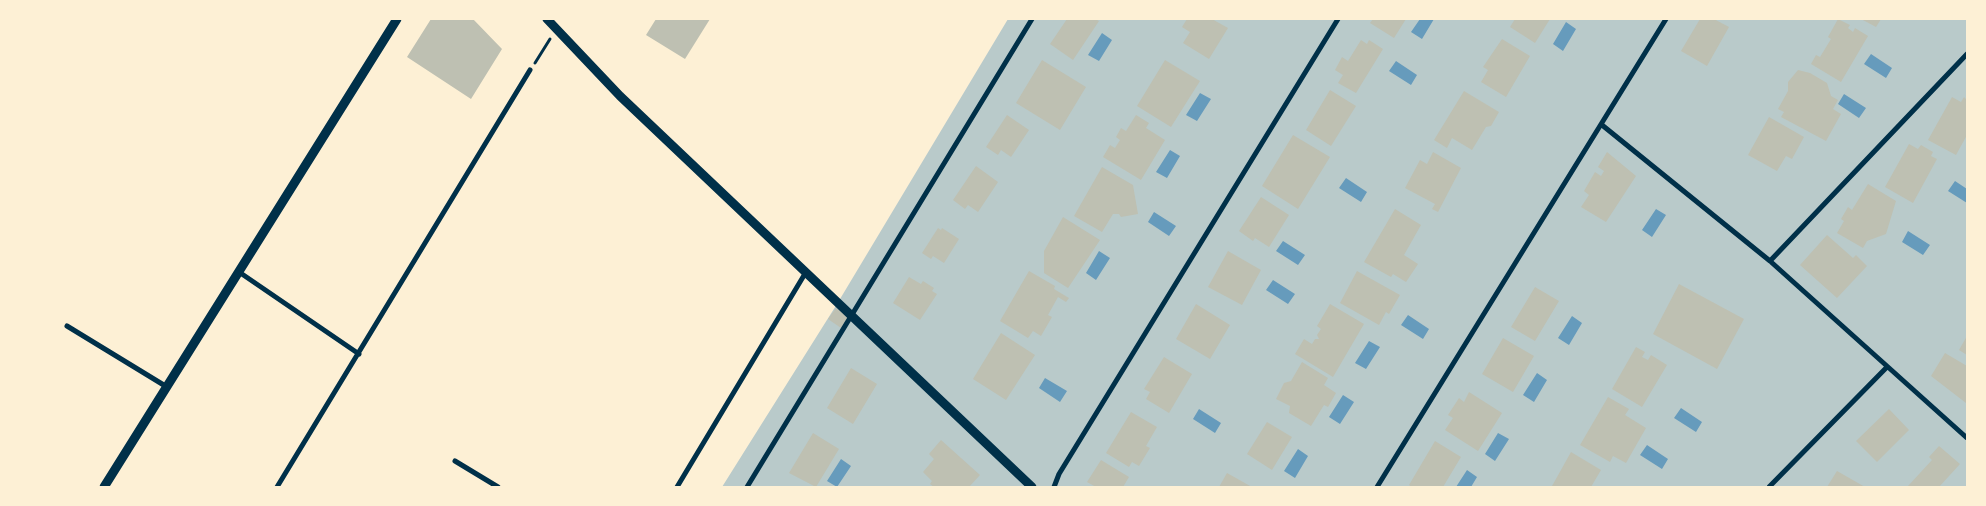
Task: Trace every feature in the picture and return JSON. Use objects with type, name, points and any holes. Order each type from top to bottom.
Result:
[{"type":"street","points":[[104,487],[397,19]]},
{"type":"street","points":[[547,19],[620,96],[1032,487]]},
{"type":"street","points":[[747,487],[1032,19]]},
{"type":"street","points":[[1054,487],[1064,466],[1338,19]]},
{"type":"street","points":[[1377,487],[1666,19]]},
{"type":"street","points":[[1770,261],[1967,54]]},
{"type":"street","points":[[277,487],[530,70]]},
{"type":"street","points":[[1602,125],[1770,261],[1967,438]]},
{"type":"street","points":[[239,272],[359,354]]},
{"type":"street","points":[[677,487],[806,272]]},
{"type":"street","points":[[67,326],[167,387]]},
{"type":"street","points":[[1769,487],[1887,367]]},
{"type":"street","points":[[455,461],[498,487]]},
{"type":"path","points":[[530,70],[557,30]]},
{"type":"shaded area","points":[[1008,19],[1967,19],[1967,487],[722,487],[837,304]]},
{"type":"water","points":[[1420,19],[1434,19],[1422,39],[1411,32]]},
{"type":"water","points":[[1566,22],[1576,29],[1563,51],[1553,44]]},
{"type":"water","points":[[1102,33],[1112,40],[1099,61],[1088,55]]},
{"type":"water","points":[[1871,54],[1892,68],[1886,78],[1864,64]]},
{"type":"water","points":[[1396,61],[1417,75],[1411,85],[1389,71]]},
{"type":"water","points":[[1200,93],[1211,99],[1197,121],[1186,115]]},
{"type":"water","points":[[1844,94],[1866,108],[1859,118],[1838,104]]},
{"type":"water","points":[[1170,150],[1180,156],[1167,178],[1156,172]]},
{"type":"water","points":[[1346,178],[1367,192],[1361,202],[1339,188]]},
{"type":"water","points":[[1955,181],[1967,189],[1967,203],[1948,191]]},
{"type":"water","points":[[1656,209],[1666,215],[1652,237],[1642,230]]},
{"type":"water","points":[[1154,212],[1176,226],[1169,236],[1148,222]]},
{"type":"water","points":[[1908,231],[1930,245],[1923,255],[1902,242]]},
{"type":"water","points":[[1283,241],[1305,255],[1298,265],[1276,251]]},
{"type":"water","points":[[1099,251],[1110,258],[1096,280],[1086,273]]},
{"type":"water","points":[[1273,280],[1295,294],[1288,304],[1266,290]]},
{"type":"water","points":[[1408,315],[1429,329],[1423,339],[1401,325]]},
{"type":"water","points":[[1572,316],[1582,323],[1569,345],[1558,338]]},
{"type":"water","points":[[1369,341],[1380,347],[1366,369],[1355,363]]},
{"type":"water","points":[[1537,373],[1547,380],[1534,402],[1523,395]]},
{"type":"water","points":[[1045,378],[1067,391],[1060,402],[1039,388]]},
{"type":"water","points":[[1343,395],[1354,402],[1340,424],[1329,417]]},
{"type":"water","points":[[1681,408],[1702,422],[1696,432],[1674,418]]},
{"type":"water","points":[[1199,409],[1221,423],[1215,433],[1193,419]]},
{"type":"water","points":[[1498,433],[1509,439],[1495,461],[1485,454]]},
{"type":"water","points":[[1647,445],[1668,459],[1662,469],[1640,455]]},
{"type":"water","points":[[1298,449],[1308,456],[1295,478],[1284,471]]},
{"type":"water","points":[[841,459],[851,466],[837,487],[827,481]]},
{"type":"water","points":[[1467,470],[1477,477],[1471,487],[1456,487]]},
{"type":"building","points":[[431,19],[473,19],[502,49],[471,99],[407,57]]},
{"type":"building","points":[[656,19],[710,19],[685,59],[646,35]]},
{"type":"building","points":[[1067,19],[1095,19],[1099,21],[1073,60],[1050,44]]},
{"type":"building","points":[[1187,19],[1212,19],[1228,28],[1209,59],[1183,43],[1190,32],[1182,27]]},
{"type":"building","points":[[1373,19],[1406,19],[1394,38],[1370,23]]},
{"type":"building","points":[[1515,19],[1550,19],[1535,43],[1510,27]]},
{"type":"building","points":[[1700,19],[1714,19],[1729,27],[1707,66],[1681,51]]},
{"type":"building","points":[[1838,19],[1850,25],[1848,28],[1853,32],[1855,28],[1868,36],[1841,82],[1811,64],[1816,55],[1820,57],[1831,39],[1828,37]]},
{"type":"building","points":[[1861,19],[1881,19],[1876,27]]},
{"type":"building","points":[[1502,39],[1530,56],[1506,97],[1481,82],[1488,70],[1483,67]]},
{"type":"building","points":[[1361,40],[1367,44],[1369,40],[1383,49],[1356,93],[1338,83],[1343,75],[1335,70],[1342,57],[1348,61]]},
{"type":"building","points":[[1042,60],[1086,87],[1060,130],[1016,103]]},
{"type":"building","points":[[1165,60],[1200,81],[1171,127],[1137,106]]},
{"type":"building","points":[[1798,70],[1810,73],[1827,83],[1831,96],[1838,100],[1833,109],[1841,114],[1826,141],[1781,117],[1784,112],[1778,109],[1788,91],[1788,82]]},
{"type":"building","points":[[1330,90],[1356,106],[1331,146],[1306,130]]},
{"type":"building","points":[[1464,91],[1499,112],[1491,126],[1486,127],[1472,150],[1452,138],[1447,148],[1434,140]]},
{"type":"building","points":[[1952,97],[1961,102],[1964,97],[1967,100],[1967,135],[1956,155],[1928,140]]},
{"type":"building","points":[[1007,115],[1029,130],[1011,157],[1001,150],[998,155],[986,147]]},
{"type":"building","points":[[1136,115],[1149,123],[1146,128],[1165,140],[1141,180],[1103,157],[1110,145],[1115,148],[1120,140],[1116,137],[1121,128],[1126,131]]},
{"type":"building","points":[[1769,117],[1804,137],[1792,159],[1786,156],[1777,171],[1748,155]]},
{"type":"building","points":[[1293,135],[1330,157],[1298,209],[1262,186]]},
{"type":"building","points":[[1909,144],[1918,149],[1921,145],[1933,152],[1931,156],[1937,159],[1913,203],[1885,187]]},
{"type":"building","points":[[1433,152],[1461,168],[1438,212],[1432,209],[1435,204],[1405,188],[1420,160],[1427,164]]},
{"type":"building","points":[[1607,152],[1636,176],[1606,222],[1581,207],[1589,195],[1584,191],[1595,172],[1601,176],[1604,171],[1598,167]]},
{"type":"building","points":[[976,166],[998,182],[978,212],[968,205],[965,209],[953,200]]},
{"type":"building","points":[[1102,167],[1133,185],[1138,214],[1121,217],[1119,214],[1113,214],[1102,232],[1074,216]]},
{"type":"building","points":[[1868,184],[1896,201],[1886,234],[1867,241],[1863,248],[1837,233],[1844,221],[1841,219],[1848,207],[1852,210]]},
{"type":"building","points":[[1261,197],[1289,215],[1269,247],[1255,238],[1253,241],[1239,231]]},
{"type":"building","points":[[1395,209],[1421,225],[1404,255],[1418,264],[1406,282],[1393,274],[1391,277],[1364,262]]},
{"type":"building","points":[[1063,217],[1100,240],[1068,288],[1044,273],[1044,251]]},
{"type":"building","points":[[938,228],[941,230],[942,228],[959,239],[944,263],[933,256],[931,259],[922,253]]},
{"type":"building","points":[[1827,235],[1853,258],[1856,255],[1867,266],[1837,298],[1800,265]]},
{"type":"building","points":[[1228,251],[1261,270],[1242,305],[1208,287]]},
{"type":"building","points":[[1029,271],[1055,286],[1054,289],[1069,298],[1066,302],[1058,297],[1048,315],[1052,317],[1041,336],[1033,331],[1028,338],[1000,321]]},
{"type":"building","points":[[1357,271],[1400,295],[1389,314],[1386,312],[1379,325],[1340,303]]},
{"type":"building","points":[[909,277],[921,284],[923,281],[934,288],[932,291],[937,294],[920,320],[893,303]]},
{"type":"building","points":[[1679,284],[1744,319],[1717,369],[1653,334]]},
{"type":"building","points":[[1535,287],[1559,301],[1535,341],[1511,327]]},
{"type":"building","points":[[1196,304],[1230,325],[1210,359],[1176,339]]},
{"type":"building","points":[[1330,304],[1364,324],[1333,377],[1295,354],[1304,339],[1312,344],[1315,339],[1319,339],[1317,335],[1321,329],[1317,326]]},
{"type":"building","points":[[836,308],[849,316],[841,328],[828,319]]},
{"type":"building","points":[[1001,333],[1035,355],[1006,400],[973,379]]},
{"type":"building","points":[[1967,336],[1967,355],[1959,350]]},
{"type":"building","points":[[1503,338],[1534,356],[1513,392],[1482,374]]},
{"type":"building","points":[[1636,347],[1645,352],[1642,357],[1648,360],[1651,355],[1667,365],[1642,407],[1612,389]]},
{"type":"building","points":[[1945,353],[1967,366],[1966,403],[1931,376]]},
{"type":"building","points":[[1164,357],[1192,374],[1169,413],[1146,399],[1150,392],[1144,389]]},
{"type":"building","points":[[1302,362],[1328,378],[1324,385],[1336,393],[1328,407],[1324,405],[1311,426],[1289,413],[1290,406],[1276,399],[1284,383],[1291,381]]},
{"type":"building","points":[[851,368],[877,384],[853,424],[827,408]]},
{"type":"building","points":[[1469,392],[1502,413],[1478,451],[1445,430],[1453,418],[1448,415],[1459,398],[1464,402]]},
{"type":"building","points":[[1608,397],[1629,409],[1625,415],[1646,428],[1626,463],[1613,456],[1610,462],[1580,445]]},
{"type":"building","points":[[1889,409],[1909,430],[1877,462],[1856,441]]},
{"type":"building","points":[[1131,412],[1157,427],[1146,446],[1150,448],[1139,466],[1132,462],[1129,467],[1106,453]]},
{"type":"building","points":[[1267,422],[1292,437],[1272,470],[1247,454]]},
{"type":"building","points":[[813,433],[839,449],[816,487],[789,473]]},
{"type":"building","points":[[941,440],[980,475],[969,487],[934,487],[930,484],[932,481],[923,472],[934,459],[929,454]]},
{"type":"building","points":[[1435,441],[1461,457],[1443,487],[1412,487],[1409,485]]},
{"type":"building","points":[[1939,446],[1960,464],[1939,487],[1908,486],[1932,460],[1929,457]]},
{"type":"building","points":[[1571,452],[1601,470],[1591,487],[1552,486]]},
{"type":"building","points":[[1101,460],[1129,477],[1123,487],[1096,487],[1087,482]]},
{"type":"building","points":[[1837,471],[1865,487],[1827,487]]},
{"type":"building","points":[[1227,473],[1252,487],[1219,487]]}]
